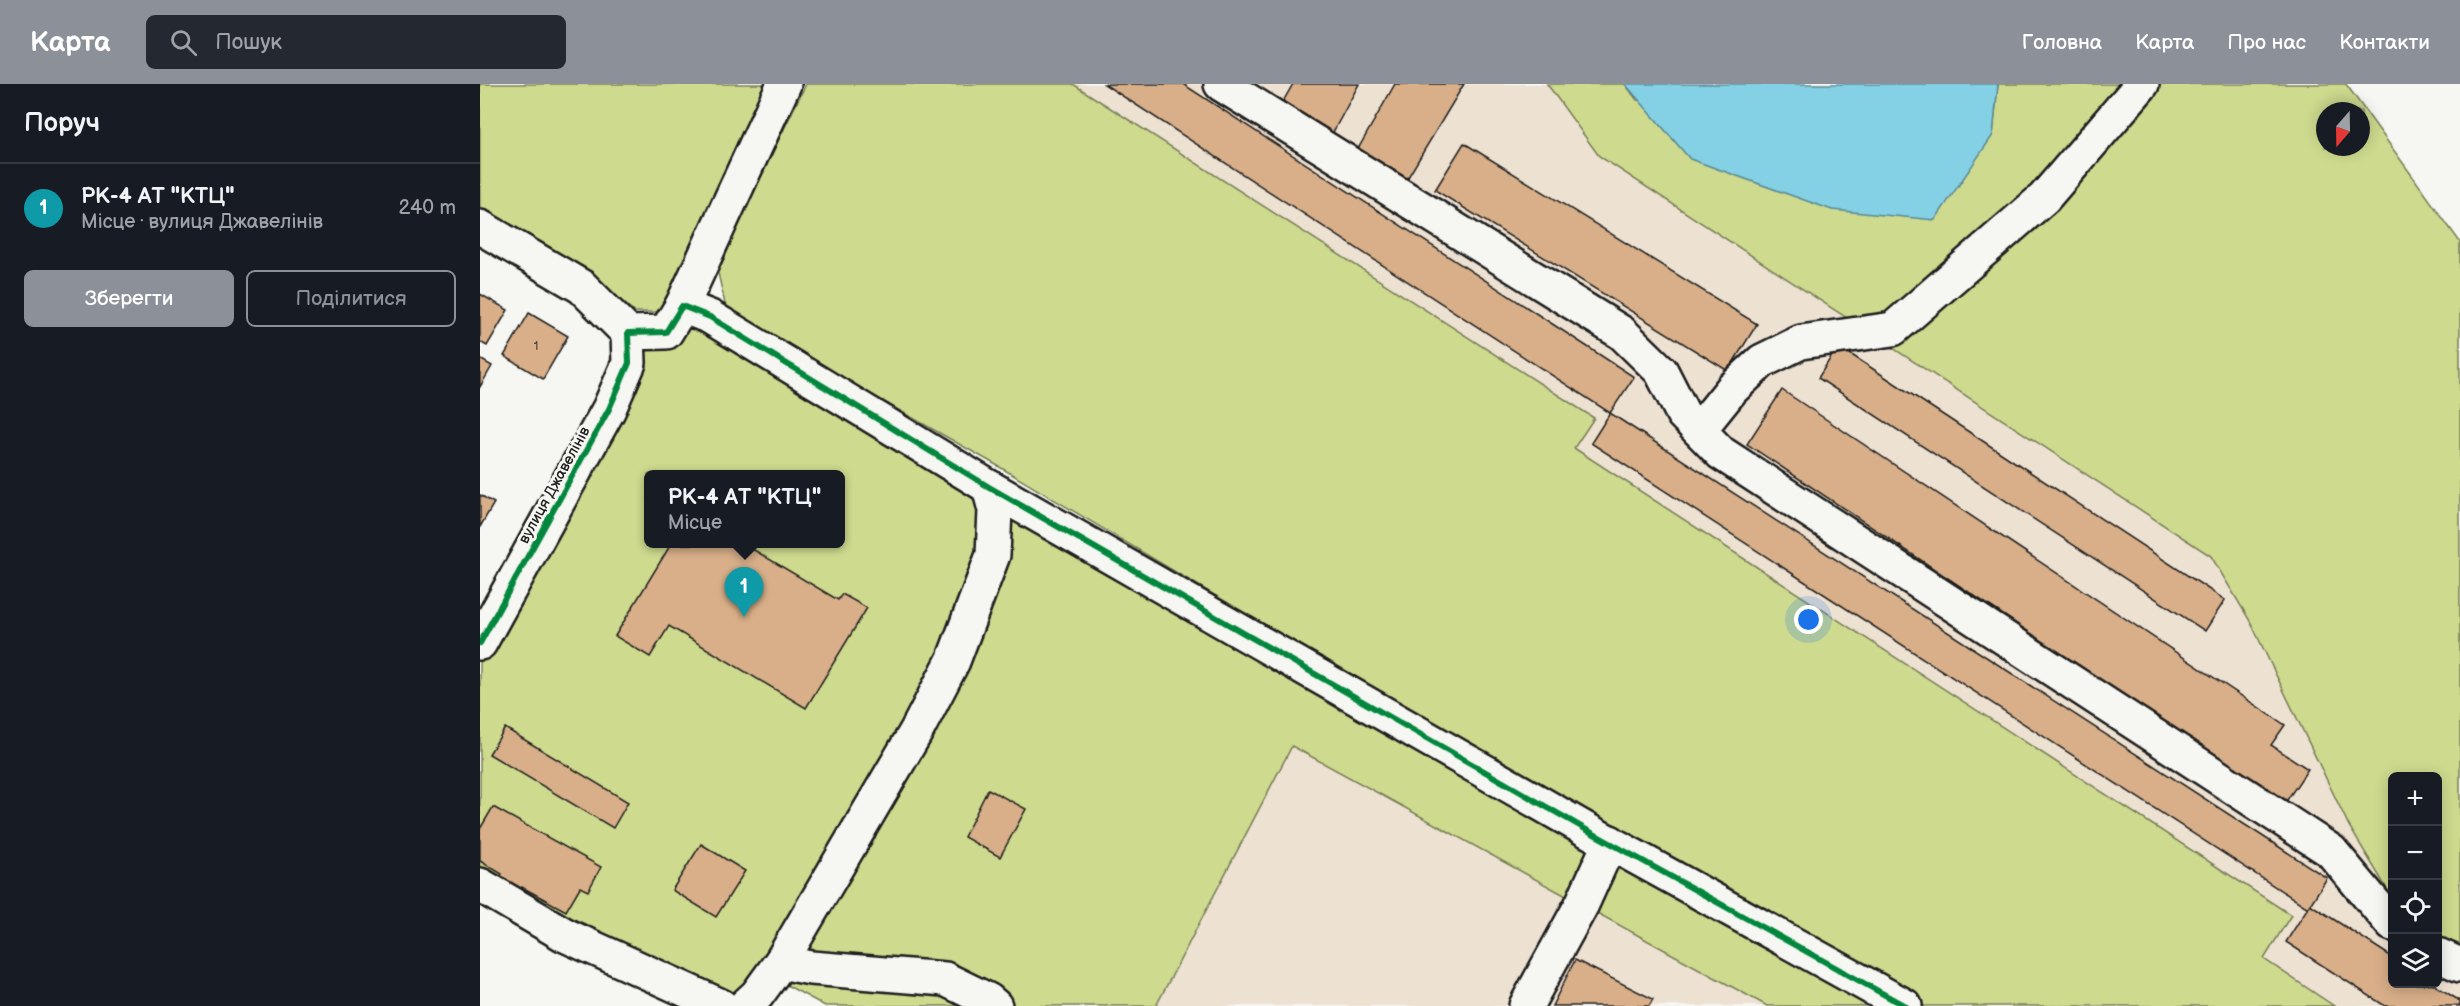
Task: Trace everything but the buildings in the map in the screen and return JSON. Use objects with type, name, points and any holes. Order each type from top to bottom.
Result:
[{"type":"street","points":[[480,227],[582,287],[628,333],[666,332],[682,306],[784,84]]},
{"type":"street","points":[[1221,84],[1622,333],[1661,371],[1683,414],[1721,453],[2331,851],[2388,919]]},
{"type":"street","points":[[1699,430],[1732,389],[1762,361],[1801,342],[1893,329],[2044,198],[2142,84]]},
{"type":"street","points":[[682,306],[710,317],[989,487],[1610,843],[1898,1004]]},
{"type":"street","name":"вулиця Джавелінів","points":[[480,643],[609,409],[629,363],[628,333]]},
{"type":"street","points":[[744,1006],[757,995],[781,962],[917,730],[953,662],[993,555],[995,510],[989,487]]},
{"type":"street","points":[[1526,1006],[1581,904],[1610,843]]},
{"type":"street","points":[[480,885],[565,935],[721,1006]]},
{"type":"street","points":[[2442,957],[2460,965]]},
{"type":"street","points":[[781,962],[811,968],[945,979],[988,1000],[995,1006]]},
{"type":"shaded area","points":[[1073,84],[1547,84],[1600,156],[2211,556],[2250,621],[2349,826],[2388,890],[2388,988],[2442,988],[2442,946],[2460,964],[2460,1006],[2334,1006],[2263,959],[2290,915],[1574,448],[1594,418]]},
{"type":"shaded area","points":[[1292,746],[1737,989],[1767,1006],[1156,1006]]},
{"type":"green space","points":[[480,84],[772,84],[665,312],[635,312],[592,277],[480,209]]},
{"type":"green space","points":[[806,84],[1073,84],[1594,418],[1574,448],[2291,915],[2264,959],[2334,1006],[1767,1006],[1292,746],[1156,1006],[825,1006],[772,977],[745,1006],[480,885],[480,643],[629,363],[682,306],[1576,811],[998,466],[727,313],[718,273],[742,215]]},
{"type":"green space","points":[[1547,84],[1625,84],[1637,100],[1993,135],[1998,84],[2346,84],[2359,102],[2316,102],[2316,156],[2370,156],[2370,117],[2460,242],[2460,964],[2442,946],[2442,772],[2388,772],[2388,890],[2349,826],[2250,621],[2211,556],[1599,156]]},
{"type":"water","points":[[1625,84],[1998,84],[1993,135],[1935,220],[1832,210],[1690,159]]},
{"type":"cycle path","points":[[480,643],[609,409],[629,363],[628,333],[666,332],[682,306],[710,317],[989,487],[1585,829],[1905,1006]]},
{"type":"place","name":"РК-4 АТ \"КТЦ\"","points":[[744,617]]}]
